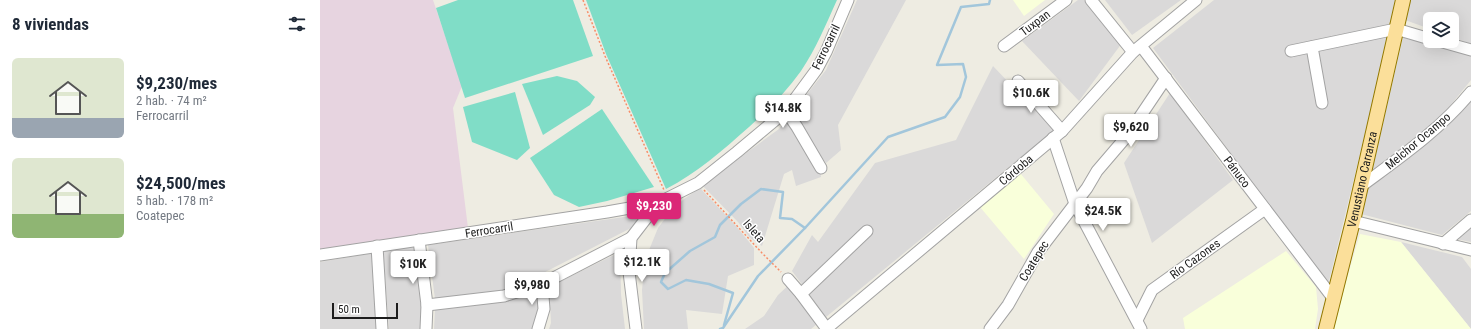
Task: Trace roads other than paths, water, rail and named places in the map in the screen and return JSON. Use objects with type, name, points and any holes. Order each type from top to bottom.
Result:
[{"type":"main road","name":"Venustiano Carranza","points":[[1326,329],[1353,221],[1403,0]]},
{"type":"street","name":"Ferrocarril","points":[[320,254],[419,240],[663,200],[698,183],[786,111],[817,69],[826,52],[848,0]]},
{"type":"street","name":"Tuxpan","points":[[1004,46],[1066,0]]},
{"type":"street","name":"Pánuco","points":[[1091,0],[1166,78],[1333,298]]},
{"type":"street","name":"Córdoba","points":[[788,279],[827,329],[1058,135],[1137,49],[1196,0]]},
{"type":"street","points":[[1291,51],[1396,29],[1423,37]]},
{"type":"street","points":[[1312,47],[1322,103]]},
{"type":"street","points":[[1459,47],[1471,50]]},
{"type":"street","name":"Coatepec","points":[[990,329],[1008,305],[1038,252],[1087,188],[1097,171],[1127,136],[1166,78]]},
{"type":"street","points":[[1018,81],[1058,135],[1075,204],[1139,324]]},
{"type":"street","name":"Melchor Ocampo","points":[[1360,187],[1416,145],[1459,106],[1471,92]]},
{"type":"street","points":[[786,111],[821,168]]},
{"type":"street","name":"Ferrocarril","points":[[631,238],[663,200]]},
{"type":"street","name":"Río Cazones","points":[[1139,324],[1152,290],[1265,209]]},
{"type":"street","points":[[1443,244],[1471,220]]},
{"type":"street","points":[[1353,221],[1469,252]]},
{"type":"street","points":[[801,294],[866,231]]},
{"type":"street","points":[[427,305],[504,296],[542,284],[631,238]]},
{"type":"street","points":[[631,238],[629,272],[636,329]]},
{"type":"street","points":[[419,240],[427,305],[426,329]]},
{"type":"street","points":[[377,246],[382,329]]},
{"type":"street","points":[[538,329],[544,309],[542,284]]},
{"type":"waterway","points":[[720,329],[723,328],[758,276],[805,228],[888,137],[945,117],[960,97],[966,77],[963,64],[937,65],[961,7],[989,4],[990,0]]},
{"type":"waterway","points":[[724,325],[733,293],[709,284],[686,280],[668,289],[661,282],[665,273],[690,251],[715,237],[720,225],[741,204],[761,189],[783,192],[780,218],[792,219],[805,228]]}]
